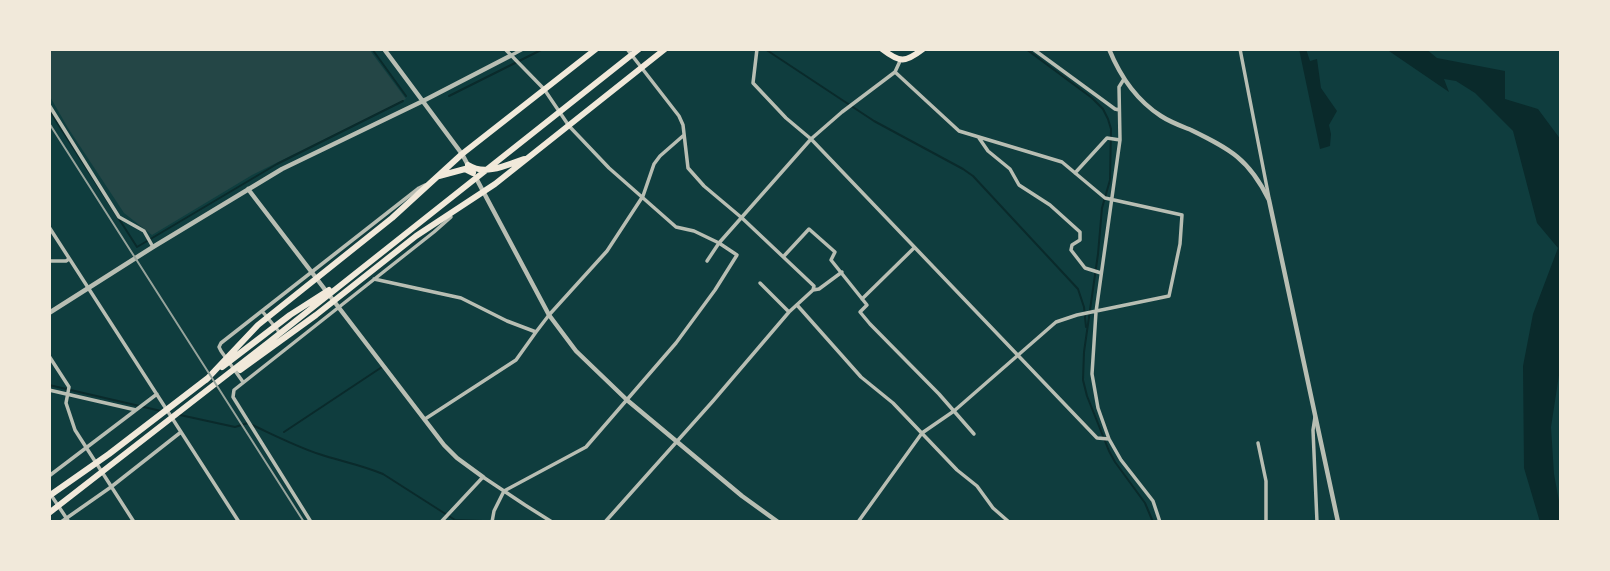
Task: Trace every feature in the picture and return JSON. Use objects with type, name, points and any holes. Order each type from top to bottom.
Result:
[{"type":"main road","points":[[206,380],[258,325],[392,218],[462,154],[596,49]]},
{"type":"main road","points":[[49,513],[181,412],[639,49]]},
{"type":"main road","points":[[181,412],[274,346],[416,236],[495,184],[665,49]]},
{"type":"main road","points":[[882,49],[900,61],[909,59],[923,49]]},
{"type":"main road","points":[[468,165],[476,170],[488,170],[529,157]]},
{"type":"main road","points":[[435,179],[457,170],[465,169],[473,173]]},
{"type":"main road","points":[[49,494],[109,454],[290,315],[354,275]]},
{"type":"street","points":[[384,49],[462,154],[549,315],[576,351],[627,400],[742,496],[778,522]]},
{"type":"street","points":[[492,522],[503,491],[586,446],[676,343],[737,256],[719,243],[694,231],[676,227],[608,168],[569,126],[544,89],[505,49]]},
{"type":"street","points":[[49,313],[248,189],[523,49]]},
{"type":"street","points":[[627,49],[679,116],[683,125],[688,168],[704,186],[784,256],[814,286],[813,290]]},
{"type":"street","points":[[757,49],[753,83],[786,118],[811,139],[1097,438],[1109,439]]},
{"type":"street","points":[[1032,49],[1119,110]]},
{"type":"street","points":[[1109,49],[1124,79],[1146,104],[1163,117],[1218,143],[1241,159],[1261,182],[1269,200]]},
{"type":"street","points":[[1240,49],[1269,200],[1338,522]]},
{"type":"street","points":[[707,261],[719,243],[811,139],[895,72],[900,61]]},
{"type":"street","points":[[858,522],[922,433],[954,411],[1056,322],[1077,315],[1170,296],[1180,244],[1182,215],[1104,198],[1062,162],[959,131],[895,72]]},
{"type":"street","points":[[1124,79],[1119,87],[1120,140],[1096,312],[1092,374],[1098,408],[1109,439],[1121,460],[1153,501],[1160,522]]},
{"type":"street","points":[[49,105],[119,217],[144,231],[153,247]]},
{"type":"street","points":[[425,419],[516,360],[549,315],[607,251],[643,196],[654,164],[684,135]]},
{"type":"street","points":[[978,137],[988,151],[1010,169],[1019,185],[1050,205],[1080,232],[1080,240],[1072,245],[1071,250],[1085,268],[1101,273]]},
{"type":"street","points":[[1075,173],[1107,138],[1120,140]]},
{"type":"street","points":[[243,382],[221,351],[221,343],[419,188],[435,179]]},
{"type":"street","points":[[248,189],[457,458],[552,522]]},
{"type":"street","points":[[311,522],[233,397],[234,390],[434,232],[460,208]]},
{"type":"street","points":[[49,227],[239,522]]},
{"type":"street","points":[[784,256],[809,229],[835,252],[831,260],[867,305],[860,312],[974,434]]},
{"type":"street","points":[[862,299],[914,248]]},
{"type":"street","points":[[49,261],[69,259]]},
{"type":"street","points":[[605,522],[789,312],[813,290],[819,289],[842,272]]},
{"type":"street","points":[[374,279],[461,298],[536,332]]},
{"type":"street","points":[[760,284],[789,312]]},
{"type":"street","points":[[797,304],[861,377],[892,403],[976,486],[992,508],[1009,522]]},
{"type":"street","points":[[262,311],[290,345]]},
{"type":"street","points":[[49,356],[68,391],[66,403],[75,430],[134,522]]},
{"type":"street","points":[[49,390],[68,391],[136,410]]},
{"type":"street","points":[[49,477],[157,394]]},
{"type":"street","points":[[1315,412],[1313,430],[1317,522]]},
{"type":"street","points":[[61,522],[181,432]]},
{"type":"street","points":[[1258,443],[1266,481],[1266,522]]},
{"type":"street","points":[[449,522],[442,520],[483,477]]},
{"type":"street","points":[[49,494],[67,520]]},
{"type":"shaded area","points":[[49,49],[369,49],[406,99],[252,175],[152,235],[124,213],[49,95]]},
{"type":"shaded area","points":[[1299,49],[1306,49],[1310,61],[1317,59],[1321,88],[1337,111],[1329,125],[1330,146],[1320,149]]},
{"type":"shaded area","points":[[1386,49],[1426,49],[1437,58],[1505,71],[1505,99],[1538,109],[1561,140],[1561,362],[1551,427],[1561,522],[1540,522],[1524,468],[1523,366],[1533,314],[1558,248],[1537,223],[1513,131],[1475,93],[1456,81],[1444,79],[1449,92]]},
{"type":"waterway","points":[[372,49],[406,96]]},
{"type":"waterway","points":[[449,96],[543,49]]},
{"type":"waterway","points":[[765,49],[874,121],[973,176],[1078,289],[1084,307],[1086,327]]},
{"type":"waterway","points":[[1026,49],[1092,98],[1103,109],[1111,129],[1110,180],[1102,208],[1083,380],[1109,451],[1145,503],[1153,522]]},
{"type":"waterway","points":[[49,110],[137,247],[277,164],[403,101]]},
{"type":"waterway","points":[[284,432],[382,367]]},
{"type":"waterway","points":[[49,385],[161,411]]},
{"type":"waterway","points":[[180,415],[235,427],[248,423],[310,451],[383,474],[455,520],[511,522]]},
{"type":"railway","points":[[49,123],[304,522]]}]
